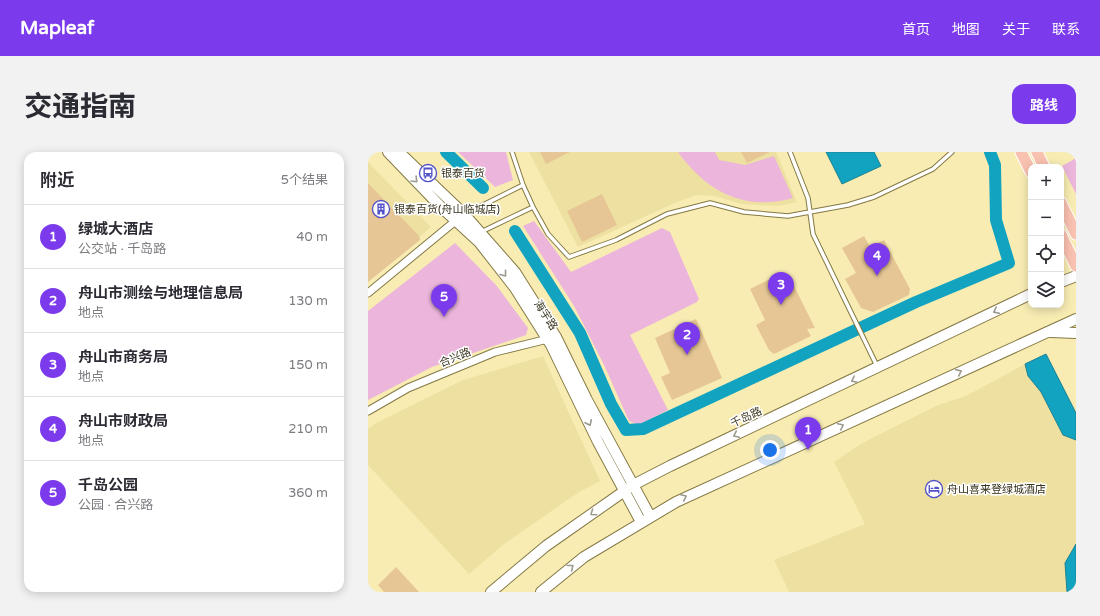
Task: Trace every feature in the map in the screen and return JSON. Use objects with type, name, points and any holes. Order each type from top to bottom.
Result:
[{"type":"main road","points":[[1021,152],[1028,166]]},
{"type":"main road","points":[[1037,152],[1043,164]]},
{"type":"main road","points":[[1064,210],[1076,234]]},
{"type":"main road","points":[[1061,236],[1076,266]]},
{"type":"street","name":"海宇路","points":[[388,152],[460,217],[480,232],[515,272],[552,338],[598,442],[629,488],[646,519]]},
{"type":"street","name":"海宇路","points":[[399,152],[460,217],[552,338]]},
{"type":"street","points":[[1067,216],[1076,224]]},
{"type":"street","points":[[368,293],[460,217]]},
{"type":"street","points":[[1064,281],[1076,276]]},
{"type":"street","name":"千岛路","points":[[491,592],[546,546],[629,488],[670,466],[1028,295]]},
{"type":"street","points":[[541,592],[584,557],[676,502],[1076,319]]},
{"type":"street","points":[[1047,332],[1076,333]]},
{"type":"street","name":"合兴路","points":[[368,411],[408,388],[495,352],[552,338]]},
{"type":"lane","points":[[512,152],[523,185],[533,207],[548,234],[569,256],[616,240],[667,214],[710,203],[744,212],[788,216],[848,205],[874,198],[933,169],[952,152]]},
{"type":"lane","points":[[790,152],[808,198],[813,234],[878,368]]},
{"type":"lane","points":[[460,217],[523,185]]},
{"type":"lane","points":[[480,232],[533,207]]},
{"type":"shaded area","points":[[458,152],[506,152],[513,180],[495,187]]},
{"type":"shaded area","points":[[529,152],[776,152],[797,202],[778,206],[741,204],[715,196],[696,195],[578,247]]},
{"type":"shaded area","points":[[678,152],[715,152],[719,160],[745,165],[774,156],[793,198],[775,202],[758,202],[742,200],[728,195],[701,178]]},
{"type":"shaded area","points":[[1076,158],[1076,194],[1064,170],[1064,165]]},
{"type":"shaded area","name":"银泰百货(舟山临城店)","points":[[368,162],[431,227],[368,282]]},
{"type":"shaded area","points":[[534,221],[571,272],[662,228],[670,232],[699,299],[697,302],[630,335],[668,410],[638,425],[629,421],[604,365],[574,306],[523,226]]},
{"type":"shaded area","points":[[455,243],[496,285],[528,328],[526,335],[432,367],[368,400],[368,311]]},
{"type":"shaded area","points":[[543,356],[600,481],[579,492],[504,544],[469,574],[368,465],[368,429],[376,423],[463,380]]},
{"type":"shaded area","name":"舟山喜来登绿城酒店","points":[[1025,364],[1028,376],[1041,392],[1063,435],[1076,440],[1076,543],[1065,563],[1067,592],[789,592],[774,560],[865,524],[834,462],[859,445],[938,405],[966,396]]},
{"type":"water","points":[[826,152],[874,152],[881,166],[842,184]]},
{"type":"water","points":[[1046,354],[1076,413],[1076,440],[1063,435],[1041,392],[1028,376],[1025,364]]},
{"type":"water","points":[[1076,544],[1076,592],[1067,592],[1065,563]]},
{"type":"building","points":[[540,152],[570,152],[546,164]]},
{"type":"building","points":[[741,152],[770,152],[747,163]]},
{"type":"building","name":"银泰百货(舟山临城店)","points":[[368,183],[419,236],[420,240],[368,282]]},
{"type":"building","points":[[602,194],[617,225],[582,242],[567,211]]},
{"type":"building","points":[[864,236],[870,247],[884,240],[910,289],[909,295],[873,312],[861,308],[845,279],[856,273],[842,248]]},
{"type":"building","points":[[776,276],[780,285],[791,280],[815,328],[807,329],[811,336],[774,354],[769,350],[756,325],[765,320],[750,289]]},
{"type":"building","points":[[696,319],[722,378],[672,400],[661,377],[670,373],[655,338]]},
{"type":"building","points":[[396,567],[419,592],[384,592],[378,585]]},
{"type":"waterway","points":[[446,152],[483,188]]},
{"type":"waterway","points":[[515,231],[580,333],[611,404],[626,430],[643,429],[916,302],[1009,263],[996,220],[995,165],[990,152]]},
{"type":"place","name":"银泰百货","points":[[428,173]]},
{"type":"place","name":"银泰百货(舟山临城店)","points":[[381,209]]},
{"type":"place","name":"舟山市财政局","points":[[877,276]]},
{"type":"place","name":"舟山市商务局","points":[[781,305]]},
{"type":"place","name":"千岛公园","points":[[444,317]]},
{"type":"place","name":"舟山市测绘与地理信息局","points":[[687,355]]},
{"type":"place","name":"绿城大酒店","points":[[808,450]]},
{"type":"place","name":"舟山喜来登绿城酒店","points":[[934,489]]}]
